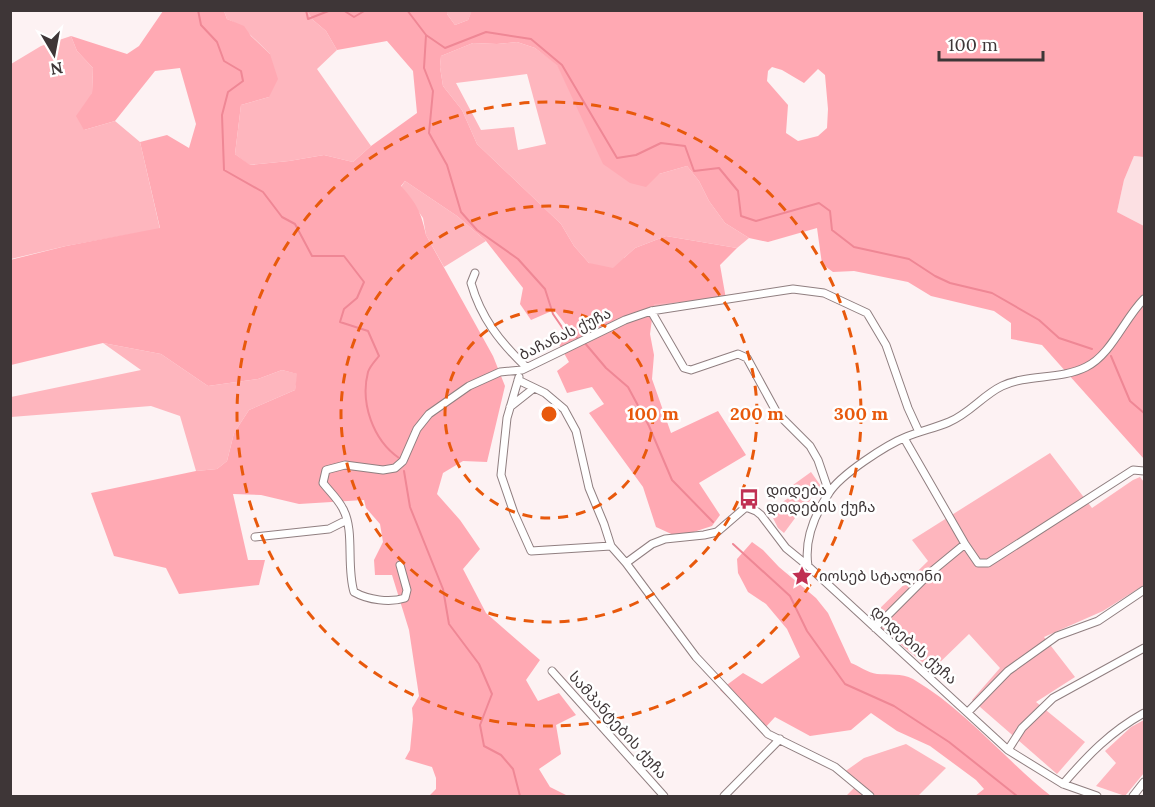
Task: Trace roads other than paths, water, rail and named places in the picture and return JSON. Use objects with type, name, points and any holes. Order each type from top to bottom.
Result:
[{"type":"street","points":[[475,273],[471,283],[486,321],[524,369],[518,380],[507,418],[501,475],[513,513],[531,551],[611,546]]},
{"type":"street","name":"ბაჩანას ქუჩა","points":[[399,565],[407,590],[405,598],[397,600],[364,597],[354,592],[350,578],[347,520],[340,504],[323,483],[326,470],[345,465],[383,470],[395,468],[403,461],[417,429],[429,414],[469,386],[500,372],[524,369],[624,320],[651,311],[794,289],[824,293],[867,313],[886,345],[919,432]]},
{"type":"street","points":[[808,566],[806,550],[809,535],[830,492],[855,468],[904,438],[950,422],[1003,386],[1085,368],[1099,359],[1144,299]]},
{"type":"street","points":[[651,311],[684,368],[691,370],[738,354],[747,358],[777,413],[810,446],[830,492]]},
{"type":"street","points":[[518,380],[545,393],[564,408],[576,430],[589,488],[611,546],[696,657],[768,734],[835,766],[870,796]]},
{"type":"street","points":[[510,407],[534,388]]},
{"type":"street","points":[[904,438],[964,544],[978,563],[987,563],[1133,470],[1144,471]]},
{"type":"street","name":"დიდების ქუჩა","points":[[626,563],[652,544],[665,539],[717,532],[746,507],[756,511],[786,548],[1008,750],[1063,784],[1096,796]]},
{"type":"street","points":[[255,537],[329,529],[347,520]]},
{"type":"street","points":[[875,628],[931,572],[964,544]]},
{"type":"street","points":[[968,712],[1008,671],[1057,636],[1098,621],[1144,590]]},
{"type":"street","points":[[1008,750],[1022,728],[1053,698],[1144,648]]},
{"type":"street","name":"სამპანტების ქუჩა","points":[[552,671],[664,796]]},
{"type":"street","points":[[1063,784],[1091,751],[1128,722],[1144,713]]},
{"type":"street","points":[[724,796],[780,740]]},
{"type":"street","points":[[1133,796],[1144,782]]},
{"type":"waterway","points":[[198,10],[201,25],[217,42],[224,61],[241,71],[243,81],[228,92],[222,115],[224,170],[263,192],[282,217],[295,224],[312,256],[344,256],[364,282],[357,298],[344,309],[340,322],[368,331],[379,356],[368,372],[367,408],[382,441],[399,458]]},
{"type":"waterway","points":[[306,10],[308,19],[331,10]]},
{"type":"waterway","points":[[343,10],[354,17],[366,10]]},
{"type":"waterway","points":[[407,10],[426,35],[445,48],[486,32],[531,39],[562,65],[617,158],[636,155],[661,143],[685,146],[694,171],[719,168],[738,191],[741,216],[756,221],[819,203],[830,211],[832,230],[854,247],[909,259],[950,283],[992,293],[1039,320],[1059,338],[1092,349]]},
{"type":"waterway","points":[[426,35],[424,68],[433,91],[429,133],[447,165],[461,212],[477,230],[518,259],[545,289],[553,314],[564,330],[579,339]]},
{"type":"waterway","points":[[584,342],[606,368],[628,387],[649,426],[672,480],[713,522]]},
{"type":"waterway","points":[[1111,356],[1130,401],[1144,413]]},
{"type":"waterway","points":[[404,471],[410,507],[443,589],[449,624],[479,664],[492,694],[480,725],[484,746],[501,755],[513,769],[520,796]]},
{"type":"waterway","points":[[733,544],[790,596],[807,631],[845,684],[894,706],[949,742],[1017,796]]},
{"type":"place","name":"დიდება დიდების ქუჩა","points":[[749,499]]},
{"type":"place","name":"იოსებ სტალინი","points":[[802,576]]}]
